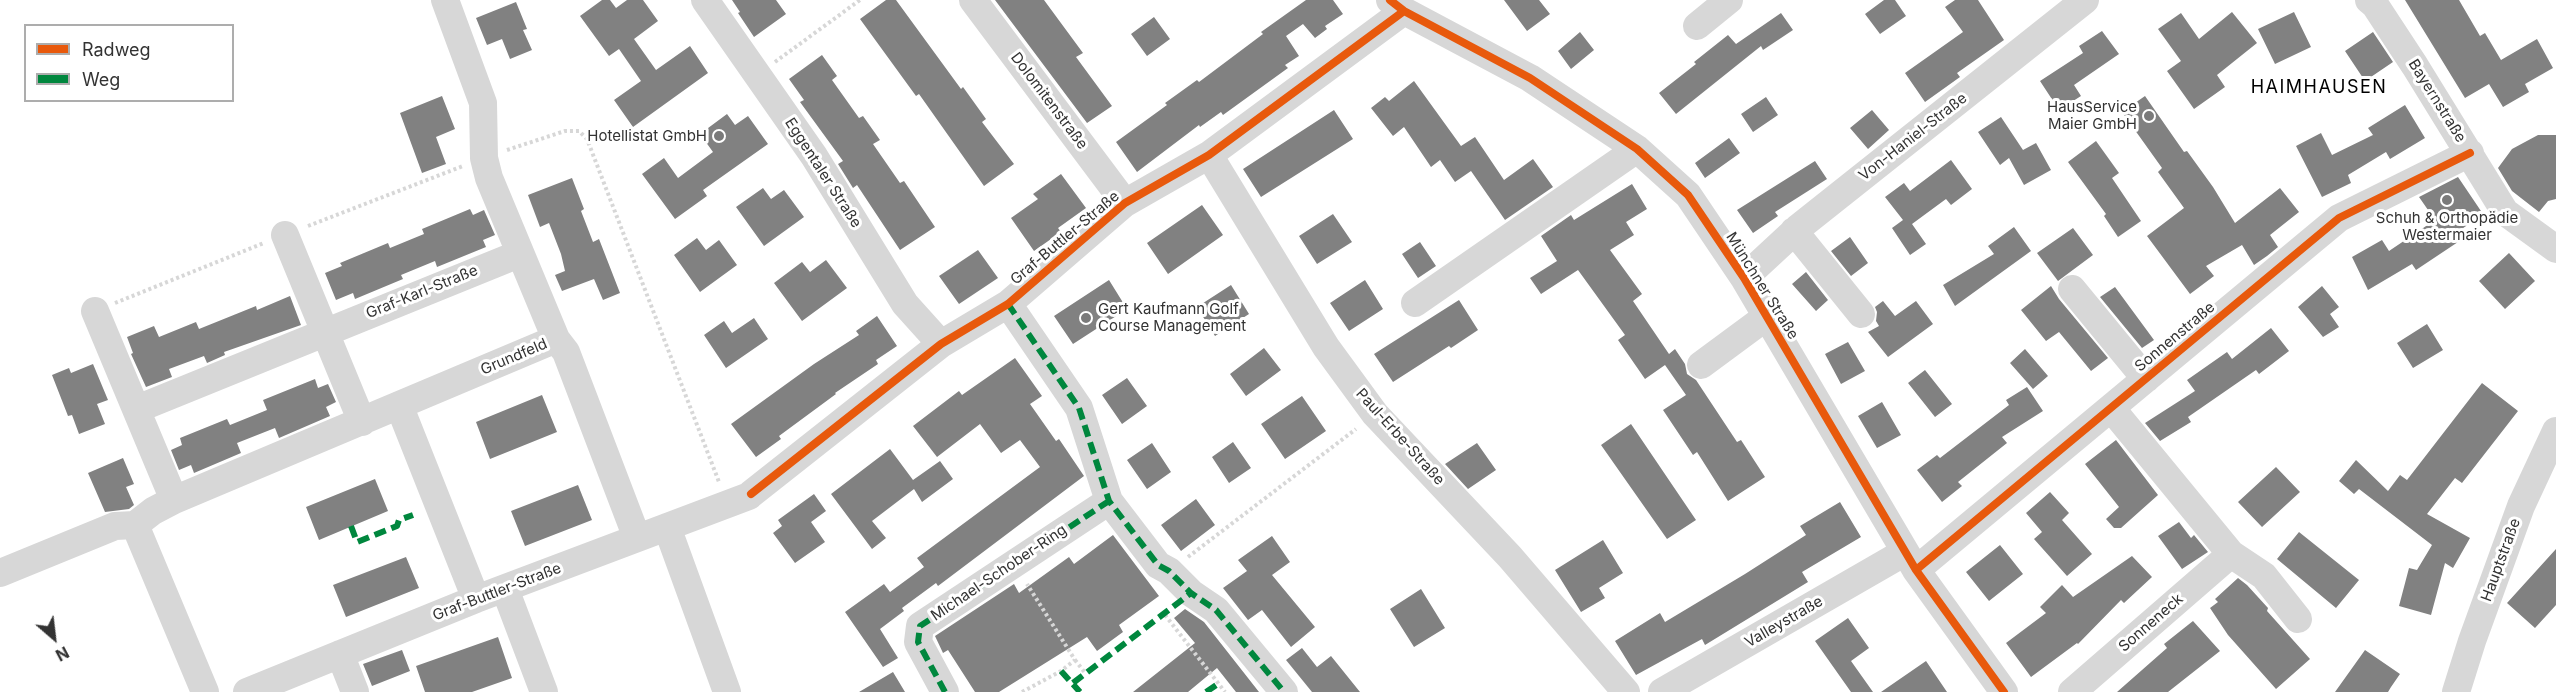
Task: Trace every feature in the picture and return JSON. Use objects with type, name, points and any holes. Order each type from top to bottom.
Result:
[{"type":"street","name":"Grundfeld","points":[[399,405],[556,339],[489,178],[484,158],[483,103],[444,0]]},
{"type":"street","name":"Eggentaler Straße","points":[[705,0],[814,156],[904,304],[941,344]]},
{"type":"street","name":"Dolomitenstraße","points":[[973,0],[1125,203]]},
{"type":"street","points":[[1697,26],[1728,0]]},
{"type":"street","name":"Von-Haniel-Straße","points":[[1744,278],[1794,231],[2085,0]]},
{"type":"street","name":"Bayernstraße","points":[[2369,0],[2375,5],[2404,48],[2505,212],[2556,249]]},
{"type":"street","name":"Graf-Buttler-Straße","points":[[247,692],[476,599],[742,498],[941,344],[1008,304],[1125,203],[1209,155],[1397,5]]},
{"type":"street","name":"Münchner Straße","points":[[1397,5],[1530,78],[1637,149],[1688,195],[1744,278],[1911,561],[2004,692]]},
{"type":"street","points":[[1415,303],[1637,149]]},
{"type":"street","name":"Sonnenstraße","points":[[1911,561],[2111,408],[2339,218],[2470,153]]},
{"type":"street","name":"Paul-Erbe-Straße","points":[[1209,155],[1326,347],[1376,414],[1510,557],[1626,692]]},
{"type":"street","points":[[1794,231],[1861,314]]},
{"type":"street","points":[[285,235],[362,422]]},
{"type":"street","name":"Graf-Karl-Straße","points":[[137,409],[324,331],[519,254]]},
{"type":"street","points":[[2072,289],[2146,379]]},
{"type":"street","points":[[1008,304],[1080,408],[1109,501],[1158,565],[1169,571],[1191,592],[1216,610],[1284,692]]},
{"type":"street","points":[[95,311],[174,500]]},
{"type":"street","points":[[1701,365],[1766,317]]},
{"type":"street","points":[[556,339],[566,352],[637,538]]},
{"type":"street","points":[[0,573],[115,526],[135,525],[153,510],[174,500],[399,405],[476,599]]},
{"type":"street","points":[[2111,408],[2231,554],[2264,576],[2298,619]]},
{"type":"street","name":"Hauptstraße","points":[[2456,692],[2521,506],[2556,431]]},
{"type":"street","name":"Michael-Schober-Ring","points":[[945,692],[918,642],[920,626],[1013,562],[1109,501]]},
{"type":"street","points":[[135,525],[205,692]]},
{"type":"street","points":[[667,527],[727,692]]},
{"type":"street","name":"Sonneneck","points":[[2072,692],[2231,554]]},
{"type":"street","name":"Valleystraße","points":[[1662,692],[1911,561]]},
{"type":"street","points":[[504,589],[539,691]]},
{"type":"street","points":[[340,654],[355,692]]},
{"type":"path","points":[[757,74],[860,0]]},
{"type":"path","points":[[484,158],[566,131],[579,131],[587,139],[742,498]]},
{"type":"path","points":[[1169,571],[1376,414]]},
{"type":"path","points":[[1013,562],[1086,674]]},
{"type":"path","points":[[1165,615],[1225,692]]},
{"type":"path","points":[[1022,692],[1061,671],[1075,660]]},
{"type":"building","points":[[602,0],[610,0],[616,8],[627,0],[643,0],[658,21],[634,39],[656,70],[690,46],[708,73],[633,127],[614,100],[641,81],[619,49],[609,56],[580,16]]},
{"type":"building","points":[[732,0],[776,0],[786,14],[754,37]]},
{"type":"building","points":[[886,0],[896,0],[961,89],[963,87],[986,119],[982,122],[1014,164],[984,186],[919,94],[916,96],[860,19]]},
{"type":"building","points":[[995,0],[1044,0],[1083,53],[1076,57],[1112,106],[1087,123]]},
{"type":"building","points":[[1306,0],[1333,0],[1343,14],[1325,26],[1327,29],[1315,38],[1303,24],[1286,36],[1299,56],[1285,65],[1288,68],[1223,115],[1221,112],[1200,127],[1199,125],[1137,172],[1116,142],[1167,105],[1165,103],[1197,80],[1199,82],[1263,34],[1261,32]]},
{"type":"building","points":[[1504,0],[1539,0],[1550,14],[1527,31]]},
{"type":"building","points":[[1884,0],[1895,0],[1906,16],[1880,34],[1865,14]]},
{"type":"building","points":[[1955,0],[1978,0],[2004,40],[1957,73],[1960,77],[1925,102],[1905,73],[1963,32],[1945,7]]},
{"type":"building","points":[[2405,0],[2459,0],[2480,36],[2485,33],[2501,60],[2537,39],[2553,68],[2525,84],[2529,92],[2503,107],[2489,84],[2465,98]]},
{"type":"building","points":[[516,2],[527,29],[523,30],[532,50],[510,59],[502,39],[487,45],[476,18]]},
{"type":"building","points":[[2232,12],[2257,43],[2217,75],[2225,87],[2194,109],[2167,71],[2181,61],[2158,29],[2181,13],[2199,39]]},
{"type":"building","points":[[2294,12],[2311,47],[2275,64],[2258,29]]},
{"type":"building","points":[[1781,13],[1793,30],[1763,50],[1761,46],[1676,114],[1659,93],[1728,35],[1736,44]]},
{"type":"building","points":[[1154,17],[1170,39],[1147,56],[1131,34]]},
{"type":"building","points":[[2102,31],[2119,54],[2074,85],[2081,96],[2059,110],[2040,81],[2083,53],[2079,46]]},
{"type":"building","points":[[1580,32],[1594,50],[1571,69],[1558,51]]},
{"type":"building","points":[[2373,32],[2393,62],[2365,81],[2345,51]]},
{"type":"building","points":[[822,55],[837,76],[832,80],[859,118],[863,116],[880,140],[873,144],[900,183],[904,181],[935,227],[900,250],[857,185],[853,188],[838,164],[843,161],[800,102],[804,100],[789,79]]},
{"type":"building","points":[[1414,81],[1461,146],[1475,137],[1504,180],[1533,159],[1553,187],[1505,220],[1471,171],[1455,182],[1440,160],[1431,167],[1404,127],[1393,136],[1371,108],[1385,97],[1389,101]]},
{"type":"building","points":[[442,96],[455,129],[436,137],[446,164],[422,173],[400,113]]},
{"type":"building","points":[[2145,96],[2184,152],[2187,151],[2213,187],[2235,223],[2280,188],[2299,212],[2270,235],[2278,247],[2267,256],[2254,265],[2242,245],[2206,266],[2214,276],[2190,294],[2147,236],[2184,208],[2158,172],[2162,168],[2122,112]]},
{"type":"building","points":[[1766,97],[1778,115],[1753,132],[1741,114]]},
{"type":"building","points":[[2405,105],[2425,138],[2390,159],[2386,152],[2348,175],[2351,183],[2322,197],[2296,146],[2321,133],[2332,155],[2373,135],[2368,128]]},
{"type":"building","points":[[1334,110],[1353,139],[1261,197],[1243,169]]},
{"type":"building","points":[[1872,110],[1889,130],[1868,149],[1850,128]]},
{"type":"building","points":[[727,114],[735,125],[748,116],[768,144],[703,190],[707,196],[675,219],[642,174],[664,158],[678,178],[713,152],[700,134]]},
{"type":"building","points":[[2001,117],[2023,150],[2036,143],[2051,170],[2024,185],[2009,158],[2000,165],[1978,132]]},
{"type":"building","points":[[2538,135],[2556,135],[2556,199],[2548,201],[2539,212],[2512,191],[2498,168],[2512,149]]},
{"type":"building","points":[[1729,138],[1740,153],[1705,178],[1695,163]]},
{"type":"building","points":[[2096,141],[2119,173],[2112,178],[2141,221],[2118,237],[2104,216],[2106,214],[2068,162]]},
{"type":"building","points":[[1951,160],[1972,189],[1951,205],[1946,199],[1912,224],[1926,244],[1910,255],[1892,228],[1903,220],[1885,197],[1904,183],[1910,191]]},
{"type":"building","points":[[1815,161],[1827,179],[1775,212],[1778,216],[1753,233],[1737,210]]},
{"type":"building","points":[[1061,174],[1086,208],[1058,228],[1061,232],[1034,251],[1011,218],[1038,199],[1033,194]]},
{"type":"building","points":[[2458,177],[2483,214],[2459,231],[2464,238],[2416,270],[2412,264],[2368,290],[2352,257],[2382,240],[2389,251],[2435,220],[2419,197]]},
{"type":"building","points":[[572,178],[593,242],[599,239],[620,293],[603,300],[594,279],[562,291],[555,275],[565,271],[561,254],[549,223],[540,227],[528,195]]},
{"type":"building","points":[[1632,184],[1647,209],[1626,222],[1634,235],[1610,250],[1642,294],[1633,301],[1669,354],[1675,349],[1685,364],[1687,374],[1696,380],[1737,442],[1741,440],[1765,477],[1728,501],[1697,452],[1693,455],[1663,410],[1686,395],[1665,365],[1645,379],[1618,340],[1625,335],[1578,270],[1541,294],[1530,278],[1557,261],[1541,236],[1571,215],[1574,220]]},
{"type":"building","points":[[763,188],[771,199],[784,190],[804,217],[764,246],[736,207]]},
{"type":"building","points":[[1202,205],[1223,235],[1168,274],[1147,243]]},
{"type":"building","points":[[470,209],[473,215],[484,210],[495,235],[483,240],[486,247],[437,267],[435,261],[401,275],[403,279],[355,299],[353,293],[336,300],[325,273],[342,266],[340,263],[388,243],[390,248],[424,234],[422,229]]},
{"type":"building","points":[[1333,214],[1352,242],[1317,264],[1299,236]]},
{"type":"building","points":[[2014,227],[2031,251],[1955,306],[1943,285],[1994,254],[1988,246]]},
{"type":"building","points":[[2073,228],[2093,255],[2058,281],[2037,253]]},
{"type":"building","points":[[1850,237],[1868,263],[1851,276],[1831,251]]},
{"type":"building","points":[[697,238],[706,250],[719,240],[737,265],[700,292],[674,255]]},
{"type":"building","points":[[1420,242],[1436,266],[1418,278],[1402,254]]},
{"type":"building","points":[[978,250],[998,278],[959,304],[939,276]]},
{"type":"building","points":[[2509,253],[2535,281],[2505,309],[2479,281]]},
{"type":"building","points":[[826,260],[847,288],[802,321],[774,283],[802,262],[810,272]]},
{"type":"building","points":[[1806,272],[1828,300],[1816,311],[1792,284]]},
{"type":"building","points":[[1109,280],[1127,309],[1073,344],[1054,316]]},
{"type":"building","points":[[1365,280],[1383,309],[1349,331],[1330,303]]},
{"type":"building","points":[[1231,285],[1249,314],[1215,336],[1197,307]]},
{"type":"building","points":[[2051,286],[2108,358],[2091,371],[2059,332],[2046,341],[2021,310]]},
{"type":"building","points":[[2322,286],[2339,307],[2330,314],[2339,327],[2323,337],[2298,307]]},
{"type":"building","points":[[2115,287],[2154,340],[2142,348],[2100,297]]},
{"type":"building","points":[[290,296],[301,325],[224,352],[225,355],[207,363],[204,356],[169,369],[172,377],[146,387],[131,354],[133,353],[127,337],[154,326],[159,337],[196,322],[199,329],[256,306],[257,310]]},
{"type":"building","points":[[1459,300],[1478,330],[1393,382],[1374,354]]},
{"type":"building","points":[[1883,301],[1895,316],[1916,301],[1933,324],[1888,357],[1868,332],[1879,326],[1876,321],[1875,307]]},
{"type":"building","points":[[877,316],[897,346],[876,360],[878,364],[835,393],[779,436],[781,439],[756,457],[731,424],[814,364],[859,335],[856,331]]},
{"type":"building","points":[[754,318],[768,339],[726,368],[704,335],[724,321],[732,333]]},
{"type":"building","points":[[2427,324],[2443,350],[2413,368],[2397,343]]},
{"type":"building","points":[[2271,328],[2289,351],[2259,374],[2256,370],[2188,417],[2191,422],[2160,441],[2145,423],[2195,391],[2187,380],[2227,352],[2232,359]]},
{"type":"building","points":[[1848,342],[1865,371],[1841,384],[1825,354]]},
{"type":"building","points":[[1264,348],[1281,370],[1246,396],[1230,374]]},
{"type":"building","points":[[2025,349],[2048,376],[2033,389],[2010,363]]},
{"type":"building","points":[[1015,358],[1042,396],[1030,404],[1056,441],[1059,439],[1084,476],[938,586],[936,583],[902,608],[904,611],[880,629],[898,658],[883,667],[845,612],[884,584],[890,592],[924,567],[917,558],[1040,467],[1020,440],[1001,453],[980,424],[937,457],[913,426],[959,391],[962,395]]},
{"type":"building","points":[[93,364],[108,400],[97,404],[105,424],[79,434],[72,415],[68,416],[52,375],[69,368],[71,373]]},
{"type":"building","points":[[1925,370],[1952,404],[1935,417],[1908,383]]},
{"type":"building","points":[[1127,378],[1147,406],[1122,424],[1102,395]]},
{"type":"building","points":[[315,379],[318,388],[328,384],[336,402],[326,407],[330,416],[279,438],[275,428],[237,443],[241,453],[194,473],[191,465],[179,470],[171,450],[182,445],[180,438],[227,419],[230,425],[267,410],[263,400]]},
{"type":"building","points":[[2482,383],[2518,411],[2462,483],[2455,478],[2427,514],[2470,538],[2453,568],[2445,563],[2431,615],[2399,606],[2409,568],[2417,570],[2432,545],[2359,489],[2354,494],[2339,481],[2356,460],[2388,491],[2400,475],[2407,480]]},
{"type":"building","points":[[2027,387],[2043,411],[2002,437],[2007,443],[1958,482],[1962,486],[1942,502],[1917,470],[1937,455],[1940,458],[2009,405],[2006,400]]},
{"type":"building","points":[[542,395],[557,432],[490,459],[476,422]]},
{"type":"building","points":[[1302,396],[1326,431],[1285,459],[1261,424]]},
{"type":"building","points":[[1882,402],[1901,435],[1877,448],[1858,416]]},
{"type":"building","points":[[1631,424],[1696,520],[1667,539],[1601,445]]},
{"type":"building","points":[[2116,440],[2158,495],[2121,528],[2114,528],[2106,519],[2119,507],[2085,464]]},
{"type":"building","points":[[1233,442],[1251,468],[1229,483],[1212,457]]},
{"type":"building","points":[[1152,443],[1171,472],[1147,489],[1127,460]]},
{"type":"building","points":[[1477,443],[1496,470],[1468,489],[1445,464]]},
{"type":"building","points":[[890,449],[913,480],[940,461],[953,479],[922,502],[914,489],[872,521],[886,538],[872,549],[831,494]]},
{"type":"building","points":[[123,458],[134,484],[126,487],[134,505],[129,509],[105,512],[88,473]]},
{"type":"building","points":[[2276,467],[2300,492],[2262,527],[2238,502]]},
{"type":"building","points":[[375,479],[388,511],[319,540],[306,507]]},
{"type":"building","points":[[578,485],[592,520],[525,546],[511,511]]},
{"type":"building","points":[[2050,492],[2069,513],[2062,520],[2092,554],[2067,576],[2034,539],[2042,532],[2026,513]]},
{"type":"building","points":[[814,494],[826,511],[811,522],[825,542],[795,563],[773,533],[782,526],[778,520]]},
{"type":"building","points":[[1196,499],[1215,525],[1181,551],[1161,525]]},
{"type":"building","points":[[1840,502],[1861,537],[1802,572],[1808,582],[1705,645],[1702,639],[1636,675],[1615,641],[1660,613],[1665,622],[1745,574],[1806,535],[1800,526]]},
{"type":"building","points":[[2179,522],[2191,538],[2194,535],[2208,552],[2182,569],[2158,536]]},
{"type":"building","points":[[2299,532],[2359,580],[2336,608],[2277,559]]},
{"type":"building","points":[[1113,535],[1159,596],[1119,625],[1123,632],[1097,651],[1087,637],[999,692],[975,692],[948,650],[943,653],[935,636],[1014,584],[1019,593],[1069,557],[1074,564]]},
{"type":"building","points":[[1272,536],[1290,562],[1272,575],[1315,627],[1291,647],[1262,610],[1248,620],[1223,588],[1247,571],[1238,560]]},
{"type":"building","points":[[1603,540],[1623,573],[1599,588],[1605,598],[1581,612],[1555,570]]},
{"type":"building","points":[[2000,545],[2023,574],[1989,601],[1966,572]]},
{"type":"building","points":[[2556,549],[2556,605],[2535,628],[2507,603]]},
{"type":"building","points":[[2132,556],[2152,577],[2124,603],[2121,600],[2078,644],[2031,677],[2006,643],[2046,613],[2040,607],[2062,585],[2073,597]]},
{"type":"building","points":[[406,557],[419,588],[346,617],[333,585]]},
{"type":"building","points":[[2238,578],[2268,608],[2267,611],[2310,659],[2276,689],[2228,635],[2210,608],[2218,602],[2215,599]]},
{"type":"building","points":[[1421,589],[1445,628],[1414,647],[1390,609]]},
{"type":"building","points":[[1185,609],[1204,622],[1259,692],[1236,692],[1217,668],[1188,692],[1133,692],[1195,643],[1174,618]]},
{"type":"building","points":[[1848,618],[1869,648],[1851,661],[1873,692],[1851,692],[1815,641]]},
{"type":"building","points":[[2193,621],[2220,651],[2168,692],[2117,692],[2167,648],[2164,644]]},
{"type":"building","points":[[498,637],[512,678],[472,692],[425,692],[416,666]]},
{"type":"building","points":[[1302,648],[1317,667],[1331,656],[1360,692],[1312,692],[1286,660]]},
{"type":"building","points":[[402,650],[410,671],[372,686],[363,664]]},
{"type":"building","points":[[2365,650],[2400,674],[2388,692],[2335,692]]},
{"type":"building","points":[[1926,661],[1947,692],[1881,692]]},
{"type":"building","points":[[893,672],[905,692],[859,692]]},
{"type":"marked path","points":[[1008,304],[1079,408],[1109,501],[1158,565],[1169,571],[1191,593],[1216,610],[1284,692]]},
{"type":"marked path","points":[[945,692],[918,642],[920,626],[1109,501]]},
{"type":"marked path","points":[[351,526],[357,542],[397,526],[399,520],[413,515]]},
{"type":"marked path","points":[[1073,683],[1191,593]]},
{"type":"marked path","points":[[1061,671],[1080,692]]},
{"type":"marked path","points":[[1206,692],[1218,684]]},
{"type":"cycle path","points":[[1390,0],[1404,11],[1530,78],[1637,149],[1688,195],[1744,278],[1916,570],[2004,692]]},
{"type":"cycle path","points":[[751,494],[941,344],[1008,304],[1125,203],[1209,155],[1404,11]]},
{"type":"cycle path","points":[[1916,570],[2339,218],[2470,153]]},
{"type":"place","name":"HausService Maier GmbH","points":[[2149,116]]},
{"type":"place","name":"Hotellistat GmbH","points":[[719,136]]},
{"type":"place","name":"Schuh & Orthopädie Westermaier","points":[[2447,200]]},
{"type":"place","name":"Gert Kaufmann Golf Course Management","points":[[1086,318]]},
{"type":"district","name":"HAIMHAUSEN","points":[[2319,88]]}]
